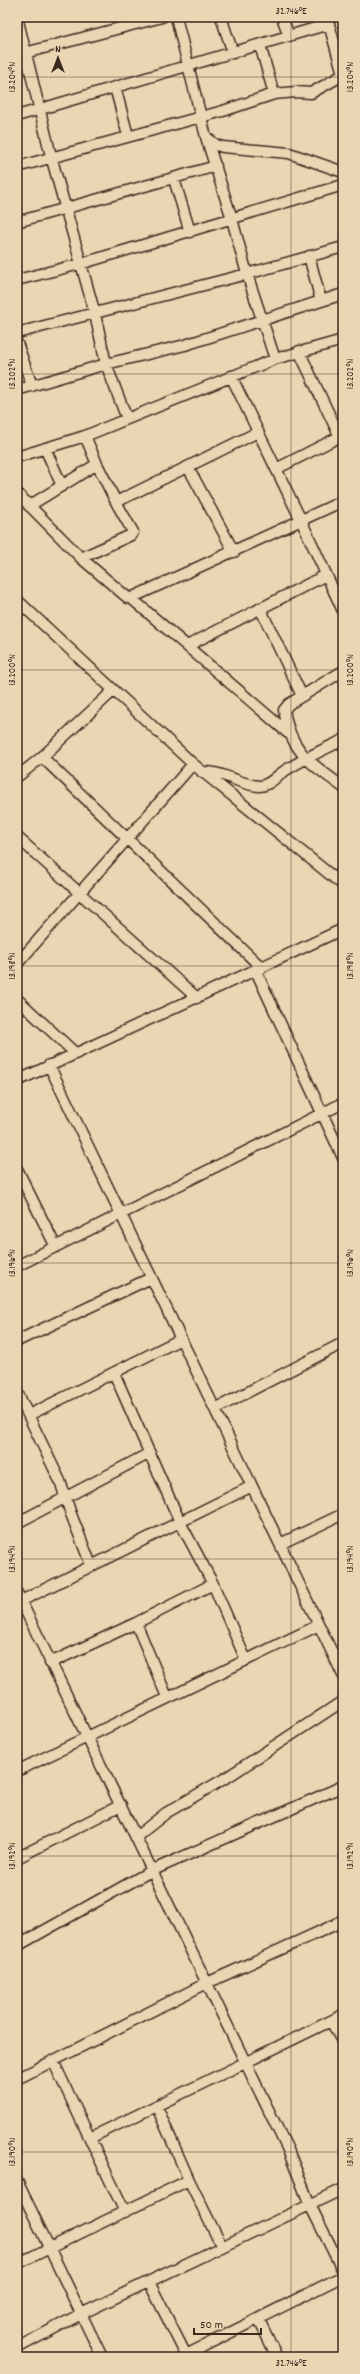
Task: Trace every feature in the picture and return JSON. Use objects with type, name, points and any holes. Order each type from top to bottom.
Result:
[{"type":"street","points":[[17,17],[22,54],[40,109],[51,156],[95,314],[106,364],[127,419]]},
{"type":"street","points":[[22,54],[162,17]]},
{"type":"street","points":[[176,17],[206,137],[232,219],[247,274],[275,359]]},
{"type":"street","points":[[221,17],[233,53]]},
{"type":"street","points":[[282,17],[289,36]]},
{"type":"street","points":[[17,116],[260,45],[328,21],[343,74],[311,93],[296,92],[274,94],[201,116],[51,156],[17,167]]},
{"type":"street","points":[[260,45],[274,94]]},
{"type":"street","points":[[115,88],[128,136]]},
{"type":"street","points":[[206,137],[216,145],[223,147],[289,153],[343,172]]},
{"type":"street","points":[[17,222],[66,210],[216,166]]},
{"type":"street","points":[[174,179],[190,232]]},
{"type":"street","points":[[17,280],[80,264],[190,232],[343,185]]},
{"type":"street","points":[[17,333],[247,274],[343,246]]},
{"type":"street","points":[[309,256],[321,301]]},
{"type":"street","points":[[17,390],[106,364],[185,345],[262,322],[343,294]]},
{"type":"street","points":[[17,457],[85,436],[275,359],[299,351],[343,340]]},
{"type":"street","points":[[17,343],[32,386]]},
{"type":"street","points":[[276,469],[342,436],[299,351]]},
{"type":"street","points":[[231,376],[301,520],[343,611]]},
{"type":"street","points":[[116,502],[258,432]]},
{"type":"street","points":[[82,558],[131,535],[133,532],[97,464],[85,436]]},
{"type":"street","points":[[45,448],[62,486]]},
{"type":"street","points":[[29,506],[97,464]]},
{"type":"street","points":[[188,467],[234,552]]},
{"type":"street","points":[[17,494],[82,558],[128,598],[131,598],[288,733],[305,759],[343,787]]},
{"type":"street","points":[[131,598],[343,501]]},
{"type":"street","points":[[187,646],[326,575]]},
{"type":"street","points":[[17,600],[202,772],[343,886]]},
{"type":"street","points":[[260,608],[302,696]]},
{"type":"street","points":[[288,733],[284,710],[289,704],[343,671]]},
{"type":"street","points":[[17,777],[42,758],[114,690]]},
{"type":"street","points":[[202,772],[221,773],[260,786],[270,783],[305,759],[343,740]]},
{"type":"street","points":[[42,758],[259,970],[321,1112],[343,1158]]},
{"type":"street","points":[[17,964],[193,764]]},
{"type":"street","points":[[17,836],[197,998]]},
{"type":"street","points":[[17,1081],[75,1053],[259,970],[343,929]]},
{"type":"street","points":[[17,999],[75,1053]]},
{"type":"street","points":[[49,1065],[343,1675]]},
{"type":"street","points":[[17,1266],[321,1112],[343,1103]]},
{"type":"street","points":[[17,1169],[56,1247]]},
{"type":"street","points":[[17,1341],[151,1278]]},
{"type":"street","points":[[29,1415],[181,1338]]},
{"type":"street","points":[[214,1409],[343,1343]]},
{"type":"street","points":[[114,1373],[180,1522],[213,1584],[246,1660]]},
{"type":"street","points":[[17,1392],[60,1480],[91,1565]]},
{"type":"street","points":[[17,1523],[150,1453]]},
{"type":"street","points":[[252,1486],[18,1599],[121,1805],[151,1871],[288,2150],[310,2205],[343,2271]]},
{"type":"street","points":[[280,1544],[343,1514]]},
{"type":"street","points":[[50,1663],[136,1623],[213,1584]]},
{"type":"street","points":[[136,1623],[168,1697]]},
{"type":"street","points":[[17,1771],[319,1625]]},
{"type":"street","points":[[136,1837],[166,1812],[229,1776],[343,1701]]},
{"type":"street","points":[[17,1946],[151,1871],[343,1786]]},
{"type":"street","points":[[17,1858],[121,1805]]},
{"type":"street","points":[[17,2079],[54,2063],[207,1983],[343,1921]]},
{"type":"street","points":[[90,2138],[157,2107],[244,2062],[343,2015]]},
{"type":"street","points":[[331,2021],[343,2043]]},
{"type":"street","points":[[54,2063],[125,2212]]},
{"type":"street","points":[[157,2107],[189,2180],[222,2247]]},
{"type":"street","points":[[17,2264],[189,2180]]},
{"type":"street","points":[[17,2181],[102,2357]]},
{"type":"street","points":[[17,2348],[82,2314],[343,2190]]},
{"type":"street","points":[[149,2282],[187,2356],[343,2276]]},
{"type":"street","points":[[259,2320],[278,2357]]}]
